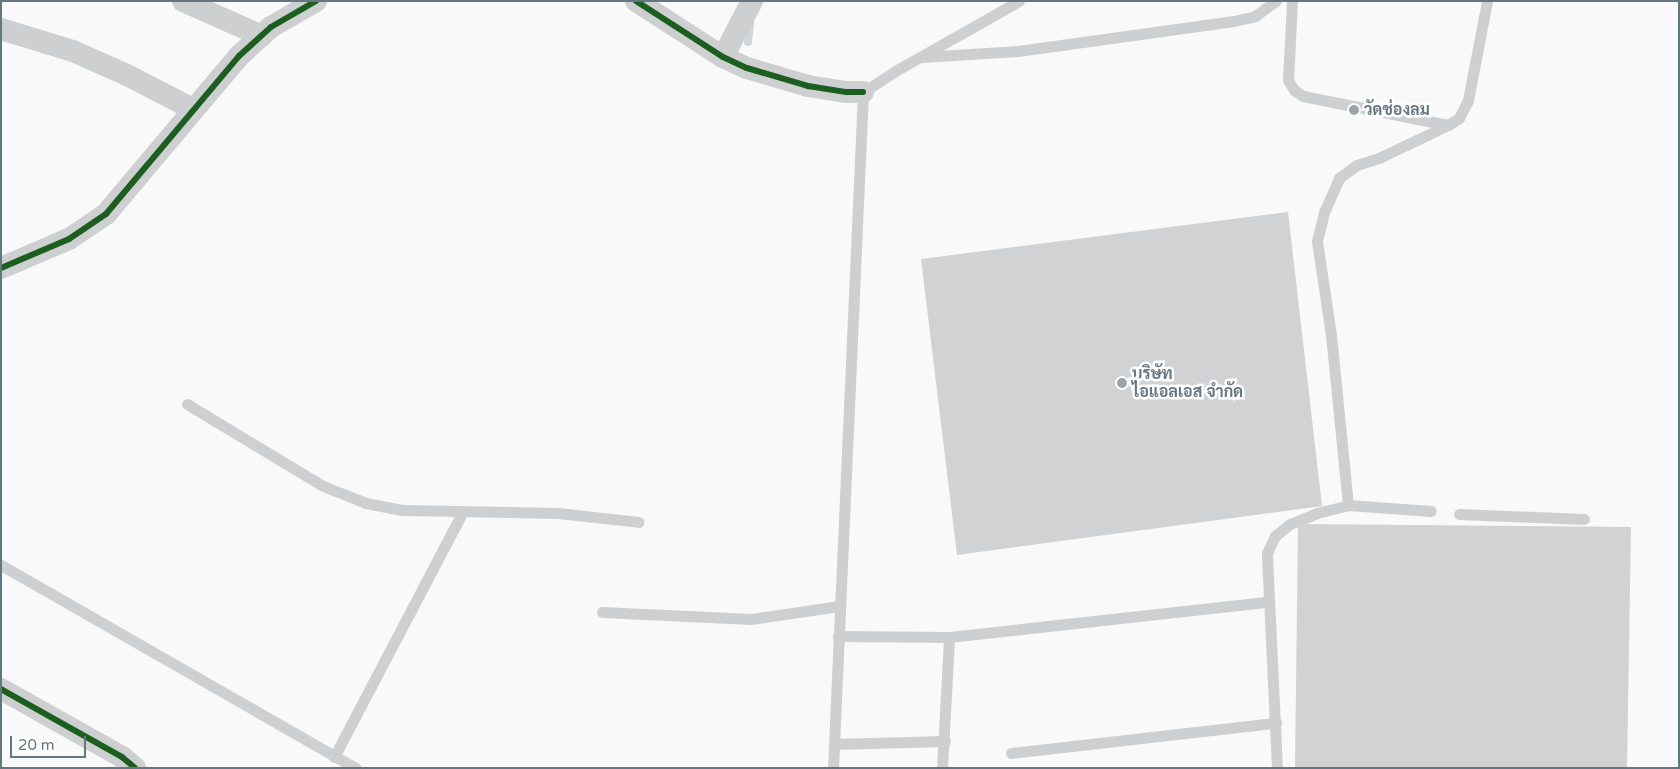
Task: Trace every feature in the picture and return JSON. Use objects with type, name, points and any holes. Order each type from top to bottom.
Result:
[{"type":"street","points":[[183,1],[262,36]]},
{"type":"street","points":[[4,263],[69,239],[106,214],[140,177],[193,109],[239,56],[272,27],[316,1]]},
{"type":"street","points":[[636,1],[723,56],[747,68],[808,86],[847,92],[863,92]]},
{"type":"street","points":[[723,56],[752,1]]},
{"type":"street","points":[[1,30],[73,51],[127,75],[193,109]]},
{"type":"street","points":[[1,689],[122,757],[135,768]]},
{"type":"lane","points":[[833,768],[863,92],[1019,1]]},
{"type":"lane","points":[[919,58],[1018,51],[1234,21],[1255,16],[1276,1]]},
{"type":"lane","points":[[1292,1],[1288,80],[1294,90],[1303,96],[1448,125]]},
{"type":"lane","points":[[1348,505],[1331,335],[1317,241],[1325,210],[1339,178],[1356,165],[1381,157],[1459,118],[1468,100],[1487,1]]},
{"type":"lane","points":[[187,404],[323,486],[366,504],[403,510],[462,513],[558,513],[639,522]]},
{"type":"lane","points":[[1277,768],[1267,553],[1275,536],[1290,524],[1317,513],[1348,505],[1431,511]]},
{"type":"lane","points":[[334,757],[462,513]]},
{"type":"lane","points":[[1459,514],[1584,519]]},
{"type":"lane","points":[[1,565],[356,768]]},
{"type":"lane","points":[[838,636],[949,637],[1268,602]]},
{"type":"lane","points":[[602,612],[752,619],[810,612],[840,606]]},
{"type":"lane","points":[[942,768],[945,740],[949,637]]},
{"type":"lane","points":[[1011,753],[1276,722]]},
{"type":"lane","points":[[834,744],[945,740]]},
{"type":"building","name":"บริษัท ไอแอลเอส จำกัด","points":[[1288,212],[1322,506],[957,555],[921,259]]},
{"type":"building","points":[[1298,524],[1631,527],[1627,768],[1295,768]]},
{"type":"waterway","points":[[748,42],[750,22]]},
{"type":"cycle path","points":[[1,268],[69,239],[106,214],[239,56],[271,27],[316,1]]},
{"type":"cycle path","points":[[636,1],[723,57],[747,68],[808,86],[847,92],[863,92]]},
{"type":"cycle path","points":[[1,689],[122,757],[135,768]]},
{"type":"place","name":"วัดช่องลม","points":[[1354,110]]},
{"type":"place","name":"บริษัท ไอแอลเอส จำกัด","points":[[1122,383]]}]
